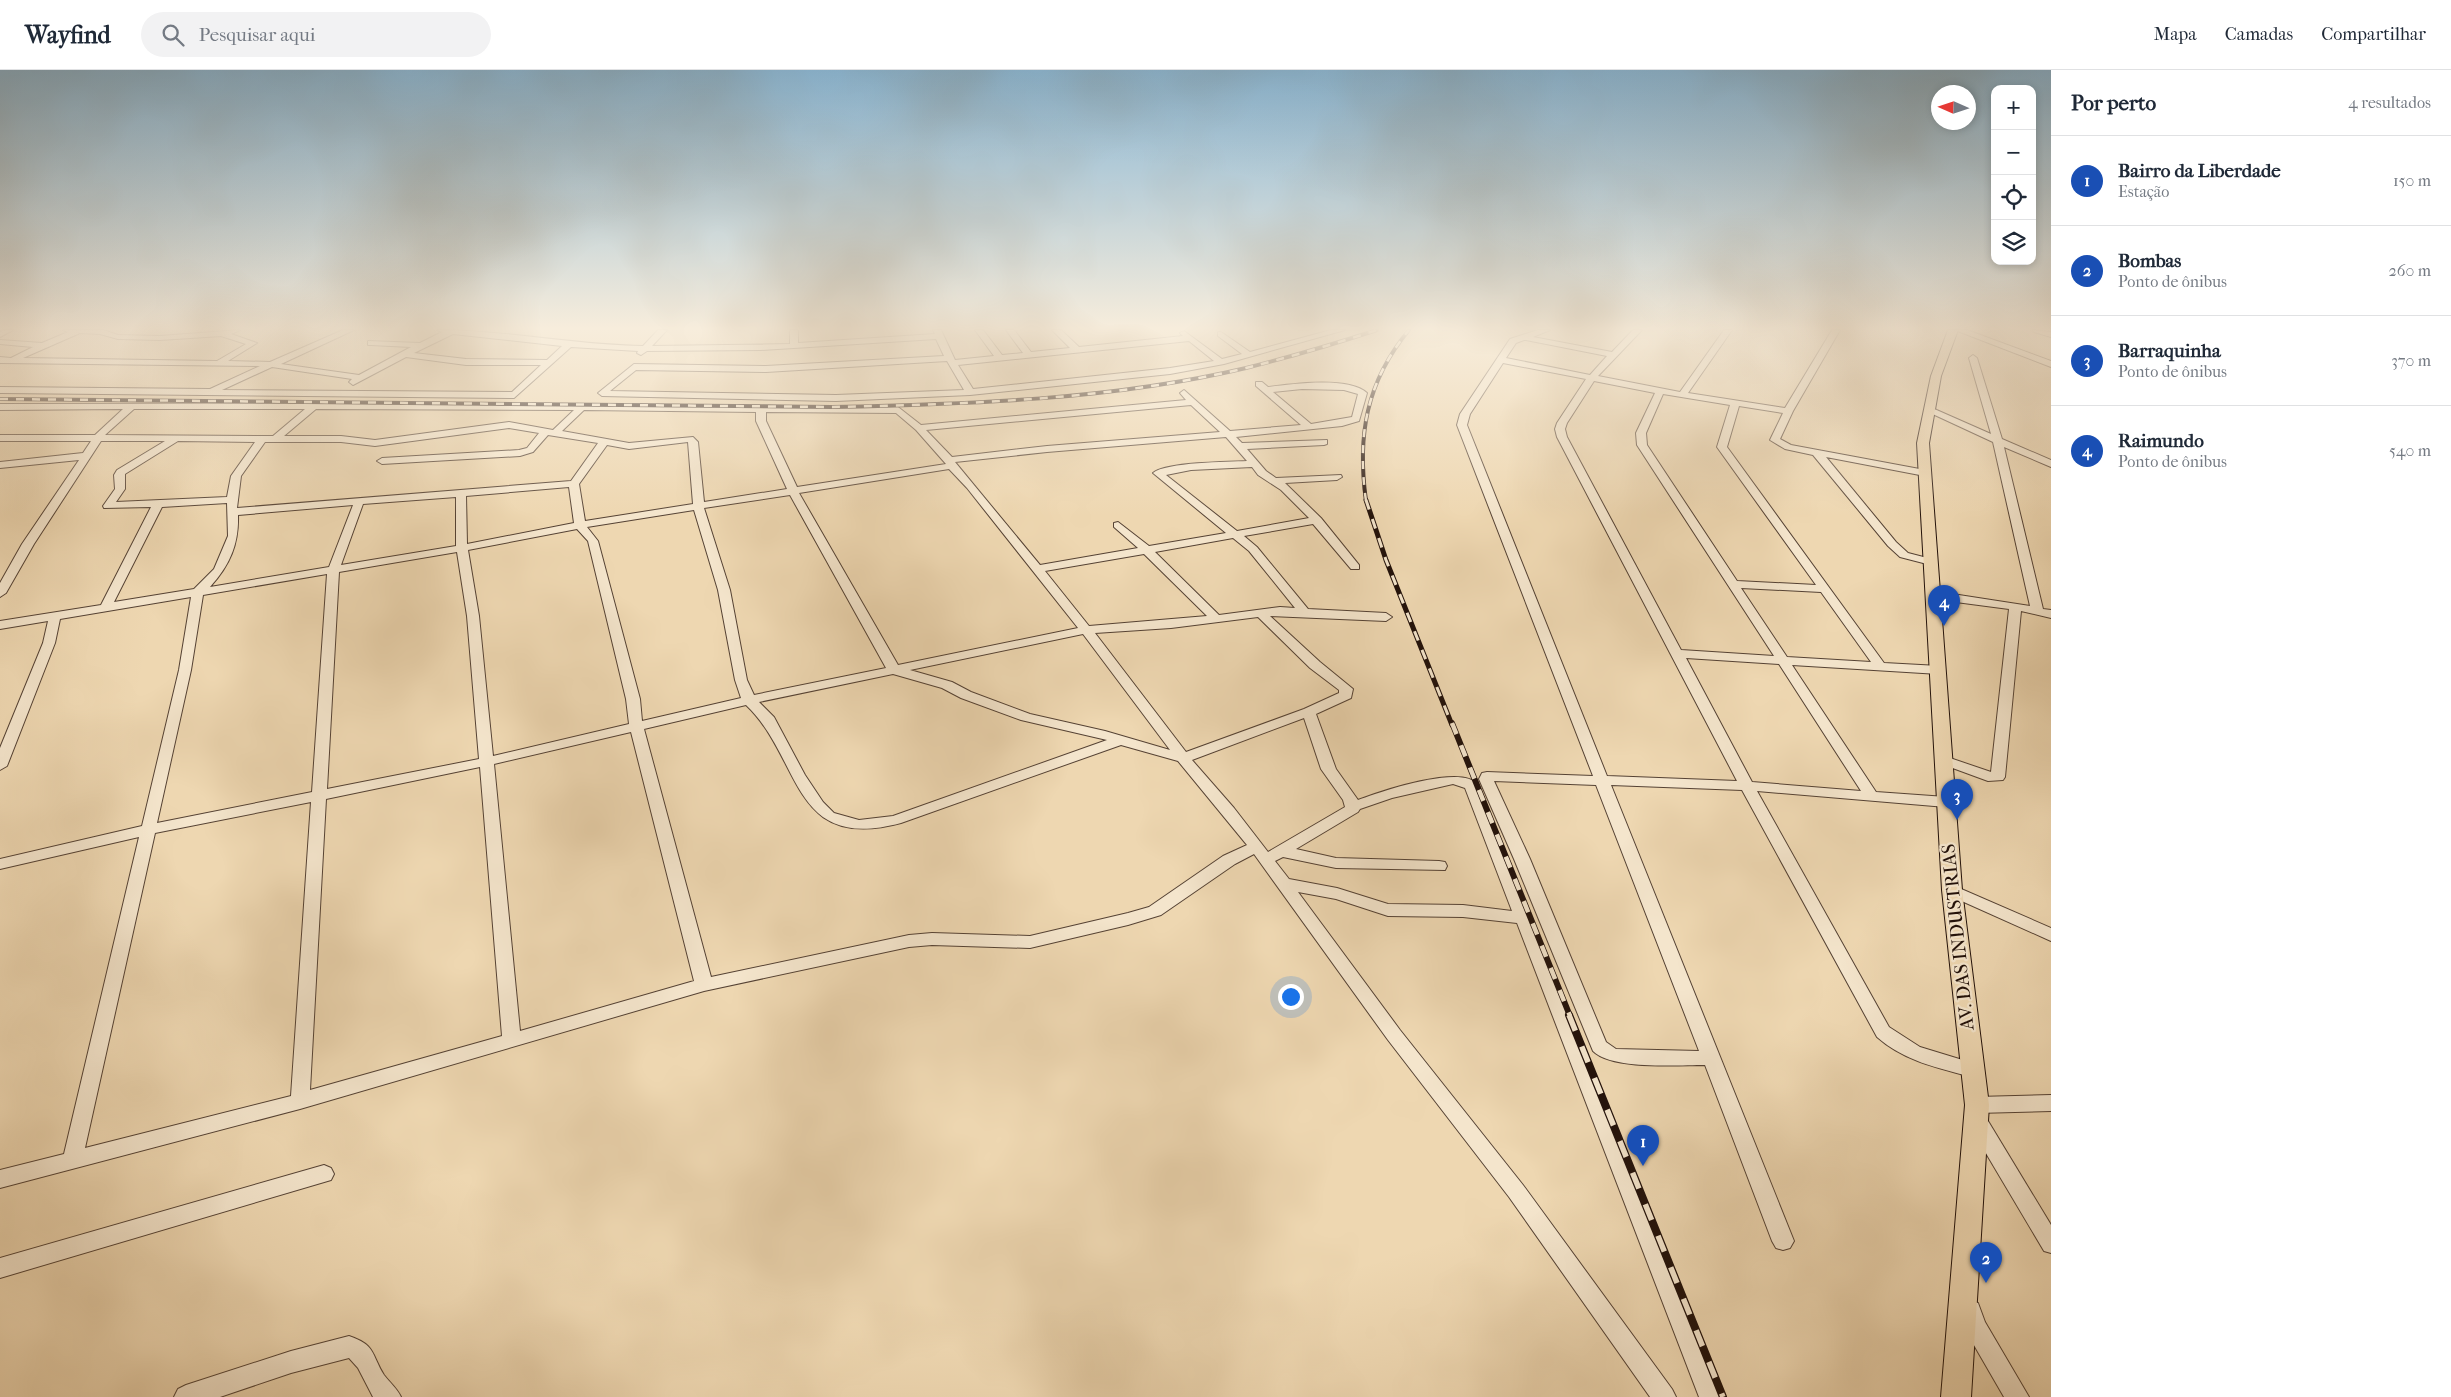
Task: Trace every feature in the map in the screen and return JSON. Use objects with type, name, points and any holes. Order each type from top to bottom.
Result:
[{"type":"main road","name":"AV. DAS INDUSTRIAS","points":[[1933,392],[1924,444],[1925,473],[1952,890],[1976,1112],[1965,1293],[1956,1397]]},
{"type":"street","points":[[200,392],[516,394],[518,392]]},
{"type":"street","points":[[603,392],[602,393],[836,398],[970,392]]},
{"type":"street","points":[[1270,392],[1309,427]]},
{"type":"street","points":[[0,625],[462,548],[580,525],[794,493],[1004,453],[1309,427],[1355,420],[1363,400],[1363,393],[1361,392]]},
{"type":"street","points":[[1478,392],[1464,414],[1462,425],[1600,780],[1783,1241]]},
{"type":"street","points":[[1582,392],[1562,423],[1560,430],[1562,437],[1746,786],[1882,1032],[1894,1044],[1905,1050],[1972,1070]]},
{"type":"street","points":[[1660,392],[1641,433],[1642,445],[1871,794]]},
{"type":"street","points":[[1667,392],[1788,411]]},
{"type":"street","points":[[1799,392],[1775,440],[1778,443],[1817,453],[1925,473]]},
{"type":"street","points":[[1983,392],[1998,441],[2037,609]]},
{"type":"street","points":[[1184,393],[1240,446],[1254,464],[1272,481],[1285,488],[1317,520],[1355,567]]},
{"type":"street","points":[[919,428],[1034,419],[1194,402]]},
{"type":"street","points":[[1734,403],[1722,447],[1880,666]]},
{"type":"street","points":[[489,406],[488,410],[512,421],[514,425]]},
{"type":"street","points":[[0,407],[489,406],[893,410],[901,413],[919,428],[971,486],[1086,630],[1183,758],[1229,811],[1394,1035],[1516,1191],[1664,1397]]},
{"type":"street","points":[[0,593],[37,528],[100,439],[101,434],[131,407]]},
{"type":"street","points":[[274,440],[313,407]]},
{"type":"street","points":[[382,461],[520,453],[530,450],[581,408]]},
{"type":"street","points":[[761,409],[761,421],[794,493],[894,670],[947,685],[1026,717],[1121,740],[1183,758],[1309,712],[1346,695],[1346,688],[1315,665],[1260,614]]},
{"type":"street","points":[[1929,410],[2051,464]]},
{"type":"street","points":[[1,439],[341,439],[375,443],[514,425],[604,442],[640,446],[692,440],[699,508],[724,590],[741,680],[749,700],[767,717],[798,775],[818,805],[836,820],[858,825],[889,821],[936,807],[1121,740]]},
{"type":"street","points":[[174,440],[121,472],[119,475],[120,489],[108,506],[232,500]]},
{"type":"street","points":[[73,1158],[185,670],[198,592],[219,570],[228,551],[233,536],[232,500],[236,476],[262,440]]},
{"type":"street","points":[[604,442],[574,484],[580,525],[593,541],[633,699],[636,726],[704,985]]},
{"type":"street","points":[[1240,446],[1324,442]]},
{"type":"street","points":[[1817,453],[1892,544],[1904,555],[1931,562]]},
{"type":"street","points":[[0,464],[87,456]]},
{"type":"street","points":[[1254,464],[1191,467],[1158,474],[1253,549],[1304,612]]},
{"type":"street","points":[[1272,481],[1337,477]]},
{"type":"street","points":[[232,512],[574,484]]},
{"type":"street","points":[[461,493],[462,548],[473,616],[512,1041]]},
{"type":"street","points":[[300,1101],[332,570],[359,502]]},
{"type":"street","points":[[106,607],[158,504]]},
{"type":"street","points":[[1037,569],[1149,551],[1317,520]]},
{"type":"street","points":[[1118,525],[1149,551],[1217,619]]},
{"type":"street","points":[[1732,584],[1825,589]]},
{"type":"street","points":[[1933,595],[2037,609],[2051,614]]},
{"type":"street","points":[[1944,760],[1987,776],[1998,777],[2013,647],[2015,606]]},
{"type":"street","points":[[0,864],[147,830],[486,762],[749,700],[1086,630],[1217,619],[1289,610],[1386,616]]},
{"type":"street","points":[[0,766],[49,643],[55,616]]},
{"type":"street","points":[[1677,654],[1939,670]]},
{"type":"street","points":[[1309,712],[1317,742],[1328,767],[1354,806]]},
{"type":"street","points":[[1710,1058],[1616,1056],[1606,1053],[1599,1046],[1522,859],[1486,779],[1490,775],[1746,786],[1871,794],[1946,802]]},
{"type":"street","points":[[0,1179],[73,1158],[300,1101],[704,985],[909,941],[932,939],[1030,942],[1155,911],[1229,860],[1281,851],[1347,814],[1354,806],[1388,794],[1453,780],[1461,781],[1471,785],[1712,1397]]},
{"type":"street","points":[[1281,851],[1336,863],[1439,866]]},
{"type":"street","points":[[1284,884],[1337,894],[1388,910],[1463,911],[1524,918]]},
{"type":"street","points":[[1952,890],[2051,935]]},
{"type":"street","points":[[2051,1103],[1976,1112],[2051,1244]]},
{"type":"street","points":[[0,1268],[324,1174]]},
{"type":"street","points":[[1965,1293],[1975,1326],[2017,1397]]},
{"type":"street","points":[[186,1397],[291,1362],[349,1347],[357,1349],[368,1361],[376,1383],[389,1397]]},
{"type":"railway","points":[[0,399],[832,407],[988,402],[1107,392]]},
{"type":"railway","points":[[1366,501],[1363,454],[1364,432],[1373,392]]},
{"type":"railway","points":[[1366,500],[1386,560],[1452,725]]},
{"type":"railway","points":[[1452,723],[1570,1016]]},
{"type":"railway","points":[[1569,1015],[1723,1397]]},
{"type":"place","name":"Raimundo","points":[[1944,626]]},
{"type":"place","name":"Barraquinha","points":[[1957,820]]},
{"type":"place","name":"Bairro da Liberdade","points":[[1643,1166]]},
{"type":"place","name":"Bombas","points":[[1986,1283]]}]
